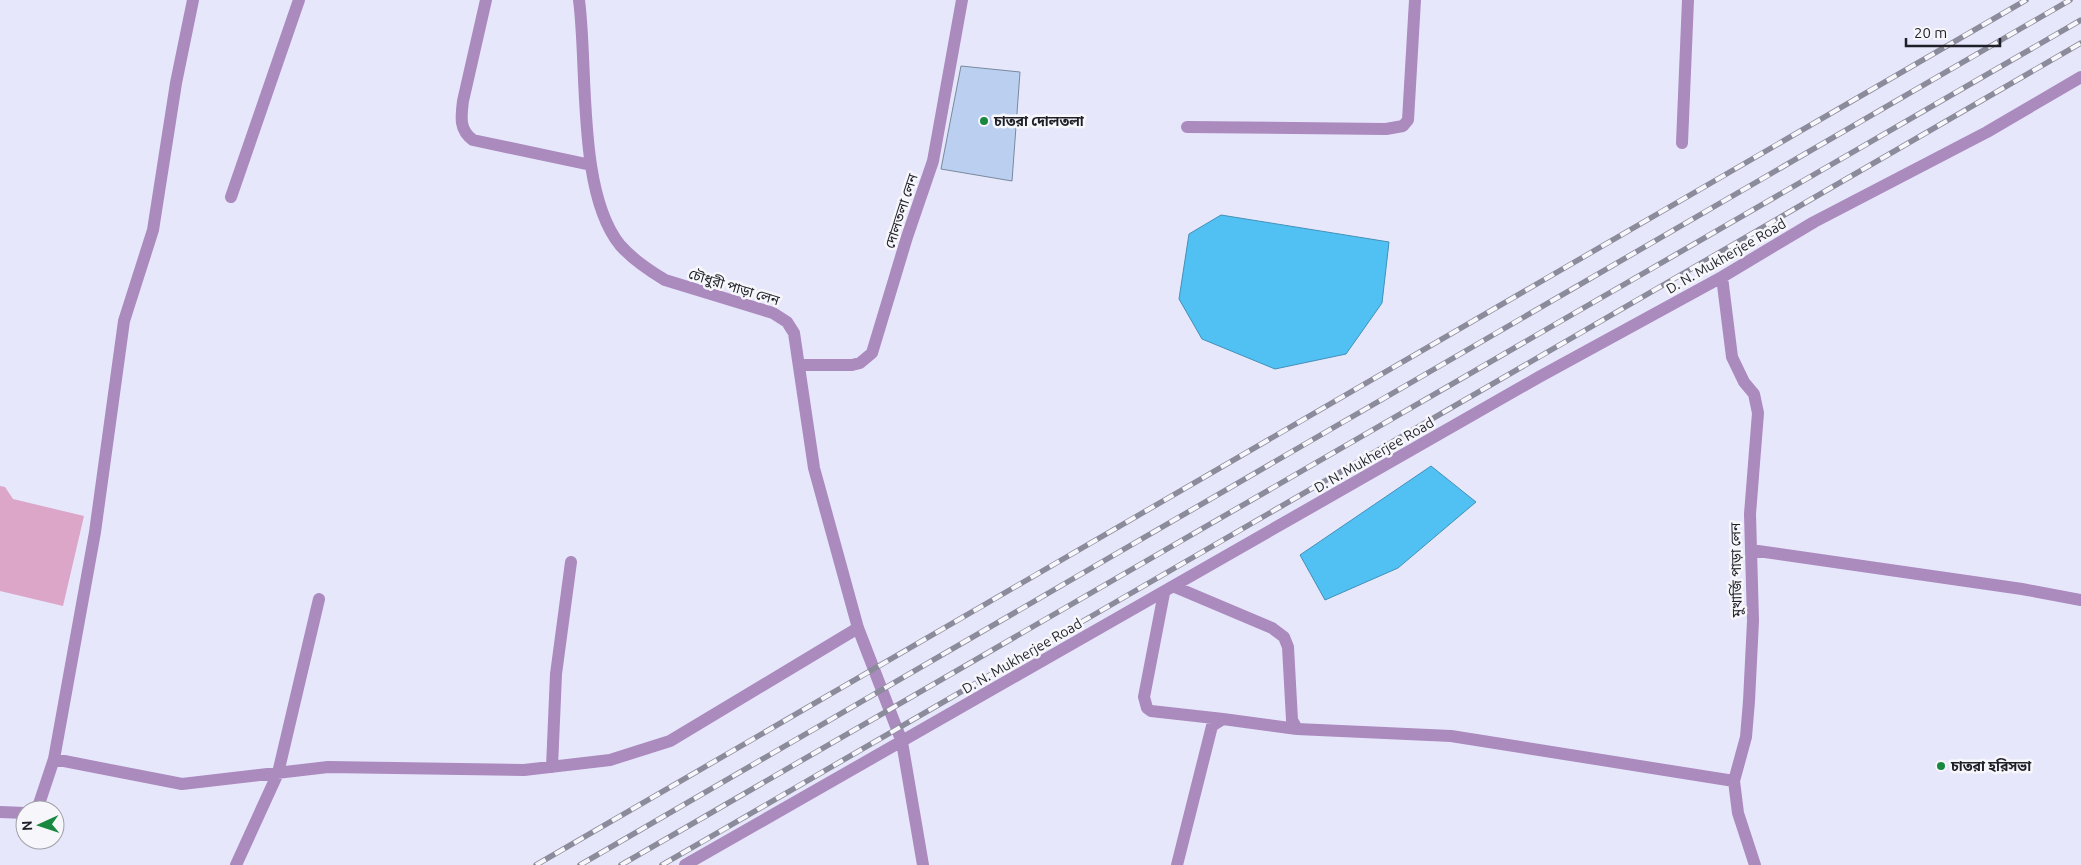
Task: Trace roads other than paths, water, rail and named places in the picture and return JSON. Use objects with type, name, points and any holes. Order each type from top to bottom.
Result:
[{"type":"street","points":[[40,800],[54,759],[94,532],[124,321],[153,230],[176,83],[193,0]]},
{"type":"street","points":[[231,197],[299,0]]},
{"type":"street","points":[[486,0],[463,101],[461,117],[466,135],[473,140],[591,165]]},
{"type":"street","name":"চৌধুরী পাড়া লেন","points":[[579,0],[591,165],[604,217],[620,245],[653,273],[665,280],[781,317],[794,333],[810,451],[858,628],[902,742],[923,865]]},
{"type":"street","name":"দোলতলা লেন","points":[[799,365],[852,365],[860,363],[872,353],[907,237],[933,161],[962,0]]},
{"type":"street","points":[[1187,127],[1386,129],[1403,126],[1408,120],[1416,0]]},
{"type":"street","points":[[1682,143],[1688,0]]},
{"type":"street","name":"D. N. Mukherjee Road","points":[[684,865],[1170,590],[1538,377],[1722,278],[1814,222],[1987,132],[2081,76]]},
{"type":"street","name":"মুখার্জি পাড়া লেন","points":[[1722,278],[1732,358],[1744,382],[1754,394],[1758,413],[1750,514],[1753,621],[1748,723],[1734,781],[1738,813],[1755,865]]},
{"type":"street","points":[[1751,550],[2022,589],[2081,600]]},
{"type":"street","points":[[552,767],[556,674],[571,562]]},
{"type":"street","points":[[1297,729],[1292,720],[1288,647],[1284,637],[1272,628],[1170,590],[1144,697],[1145,703],[1151,711],[1297,729],[1451,736],[1734,781]]},
{"type":"street","points":[[236,865],[278,773],[319,599]]},
{"type":"street","points":[[54,759],[182,784],[328,767],[524,770],[610,760],[670,741],[858,628]]},
{"type":"street","points":[[1178,865],[1209,731],[1212,726],[1223,719]]},
{"type":"street","points":[[0,812],[15,813]]},
{"type":"water","points":[[1221,215],[1389,242],[1382,303],[1346,354],[1275,369],[1202,339],[1179,299],[1189,234]]},
{"type":"water","points":[[1431,466],[1476,502],[1398,568],[1325,600],[1300,555]]},
{"type":"railway","points":[[536,865],[2026,0]]},
{"type":"railway","points":[[580,865],[2070,0]]},
{"type":"railway","points":[[621,865],[2081,20]]},
{"type":"railway","points":[[662,865],[2081,43]]},
{"type":"place","name":"চাতরা দোলতলা","points":[[984,121]]},
{"type":"place","name":"চাতরা হরিসভা","points":[[1941,766]]}]
